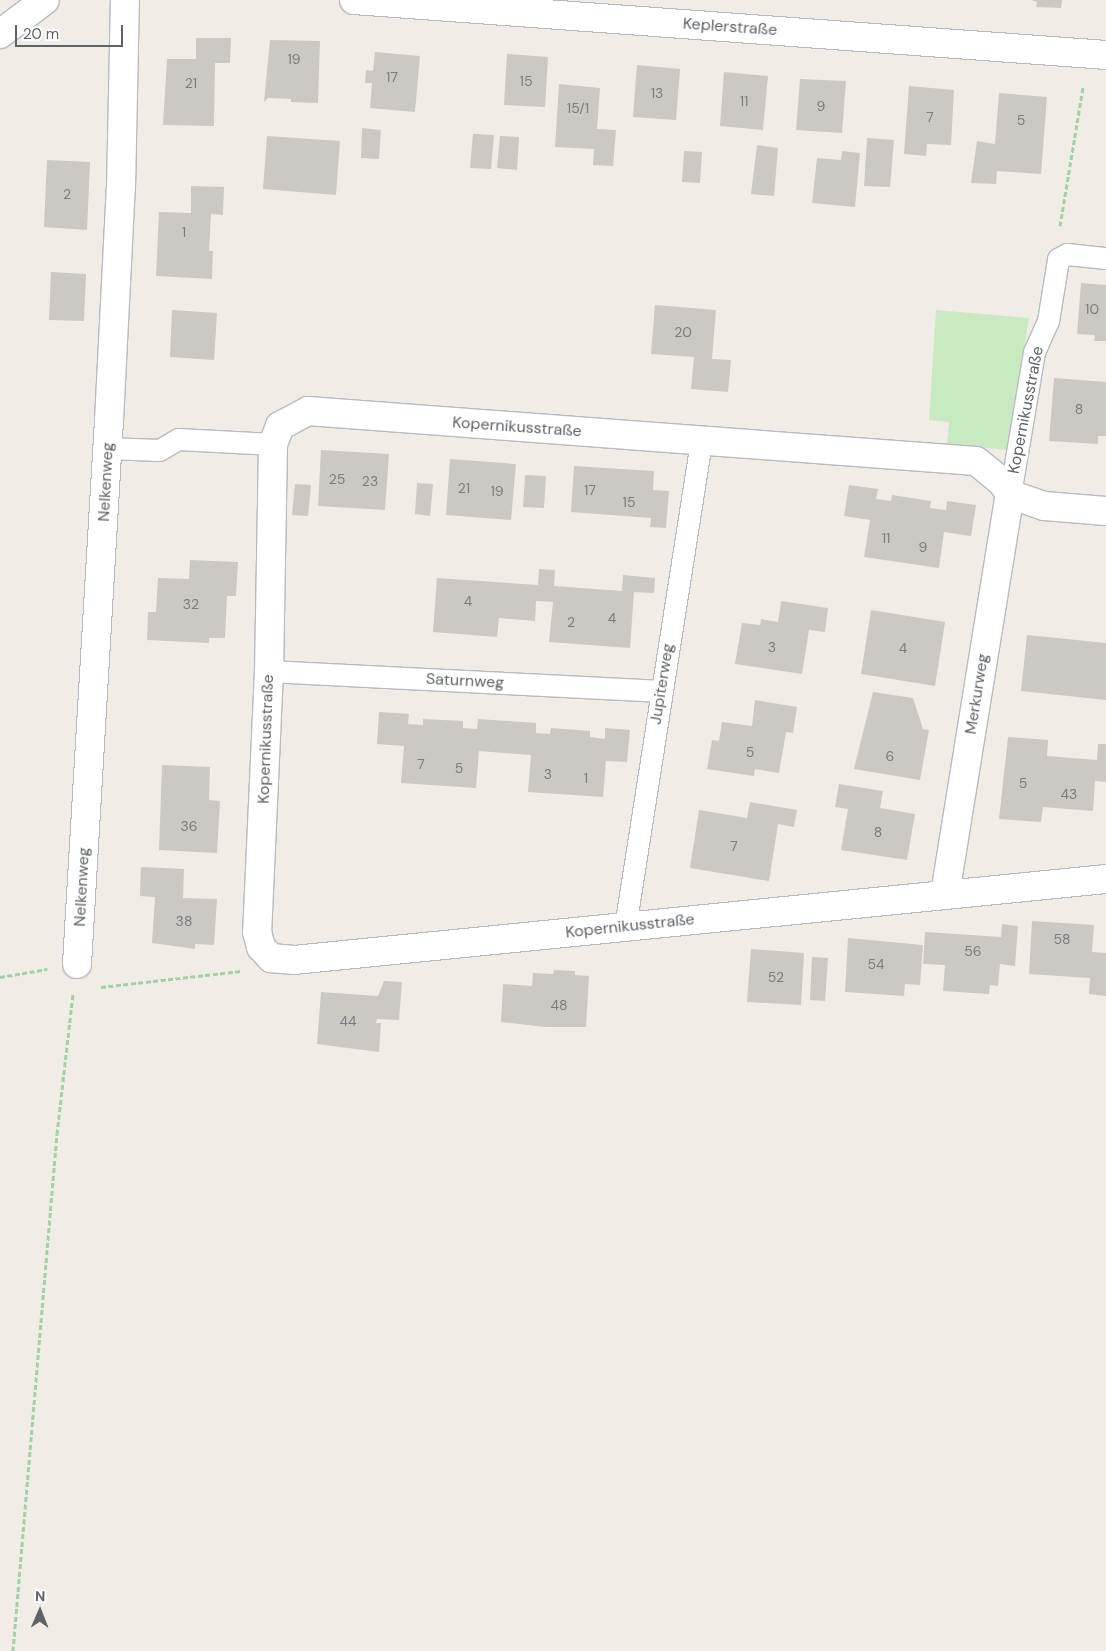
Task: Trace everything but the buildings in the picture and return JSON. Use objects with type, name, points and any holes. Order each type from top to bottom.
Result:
[{"type":"street","points":[[0,34],[44,0]]},
{"type":"street","name":"Nelkenweg","points":[[76,977],[108,448],[121,188],[125,0]]},
{"type":"street","name":"Keplerstraße","points":[[354,0],[1097,54]]},
{"type":"street","name":"Kopernikusstraße","points":[[1106,511],[1044,506],[1010,494],[1002,482],[976,461],[308,411],[280,426],[273,444],[269,671],[258,932],[261,947],[271,958],[294,960],[1106,879]]},
{"type":"street","name":"Merkurweg","points":[[945,894],[1010,494]]},
{"type":"lane","points":[[1058,259],[1067,254],[1106,258]]},
{"type":"lane","name":"Kopernikusstraße","points":[[1010,494],[1034,352],[1048,321],[1058,259]]},
{"type":"lane","points":[[108,448],[159,450],[178,439],[273,444]]},
{"type":"lane","name":"Jupiterweg","points":[[625,927],[660,691],[701,441]]},
{"type":"lane","name":"Saturnweg","points":[[269,671],[660,691]]},
{"type":"path","points":[[1058,259],[1097,54]]},
{"type":"path","points":[[0,977],[236,974],[271,958]]},
{"type":"path","points":[[13,1651],[56,1140],[76,977]]},
{"type":"green space","points":[[936,310],[1029,318],[1008,450],[947,444],[949,422],[929,420]]}]
